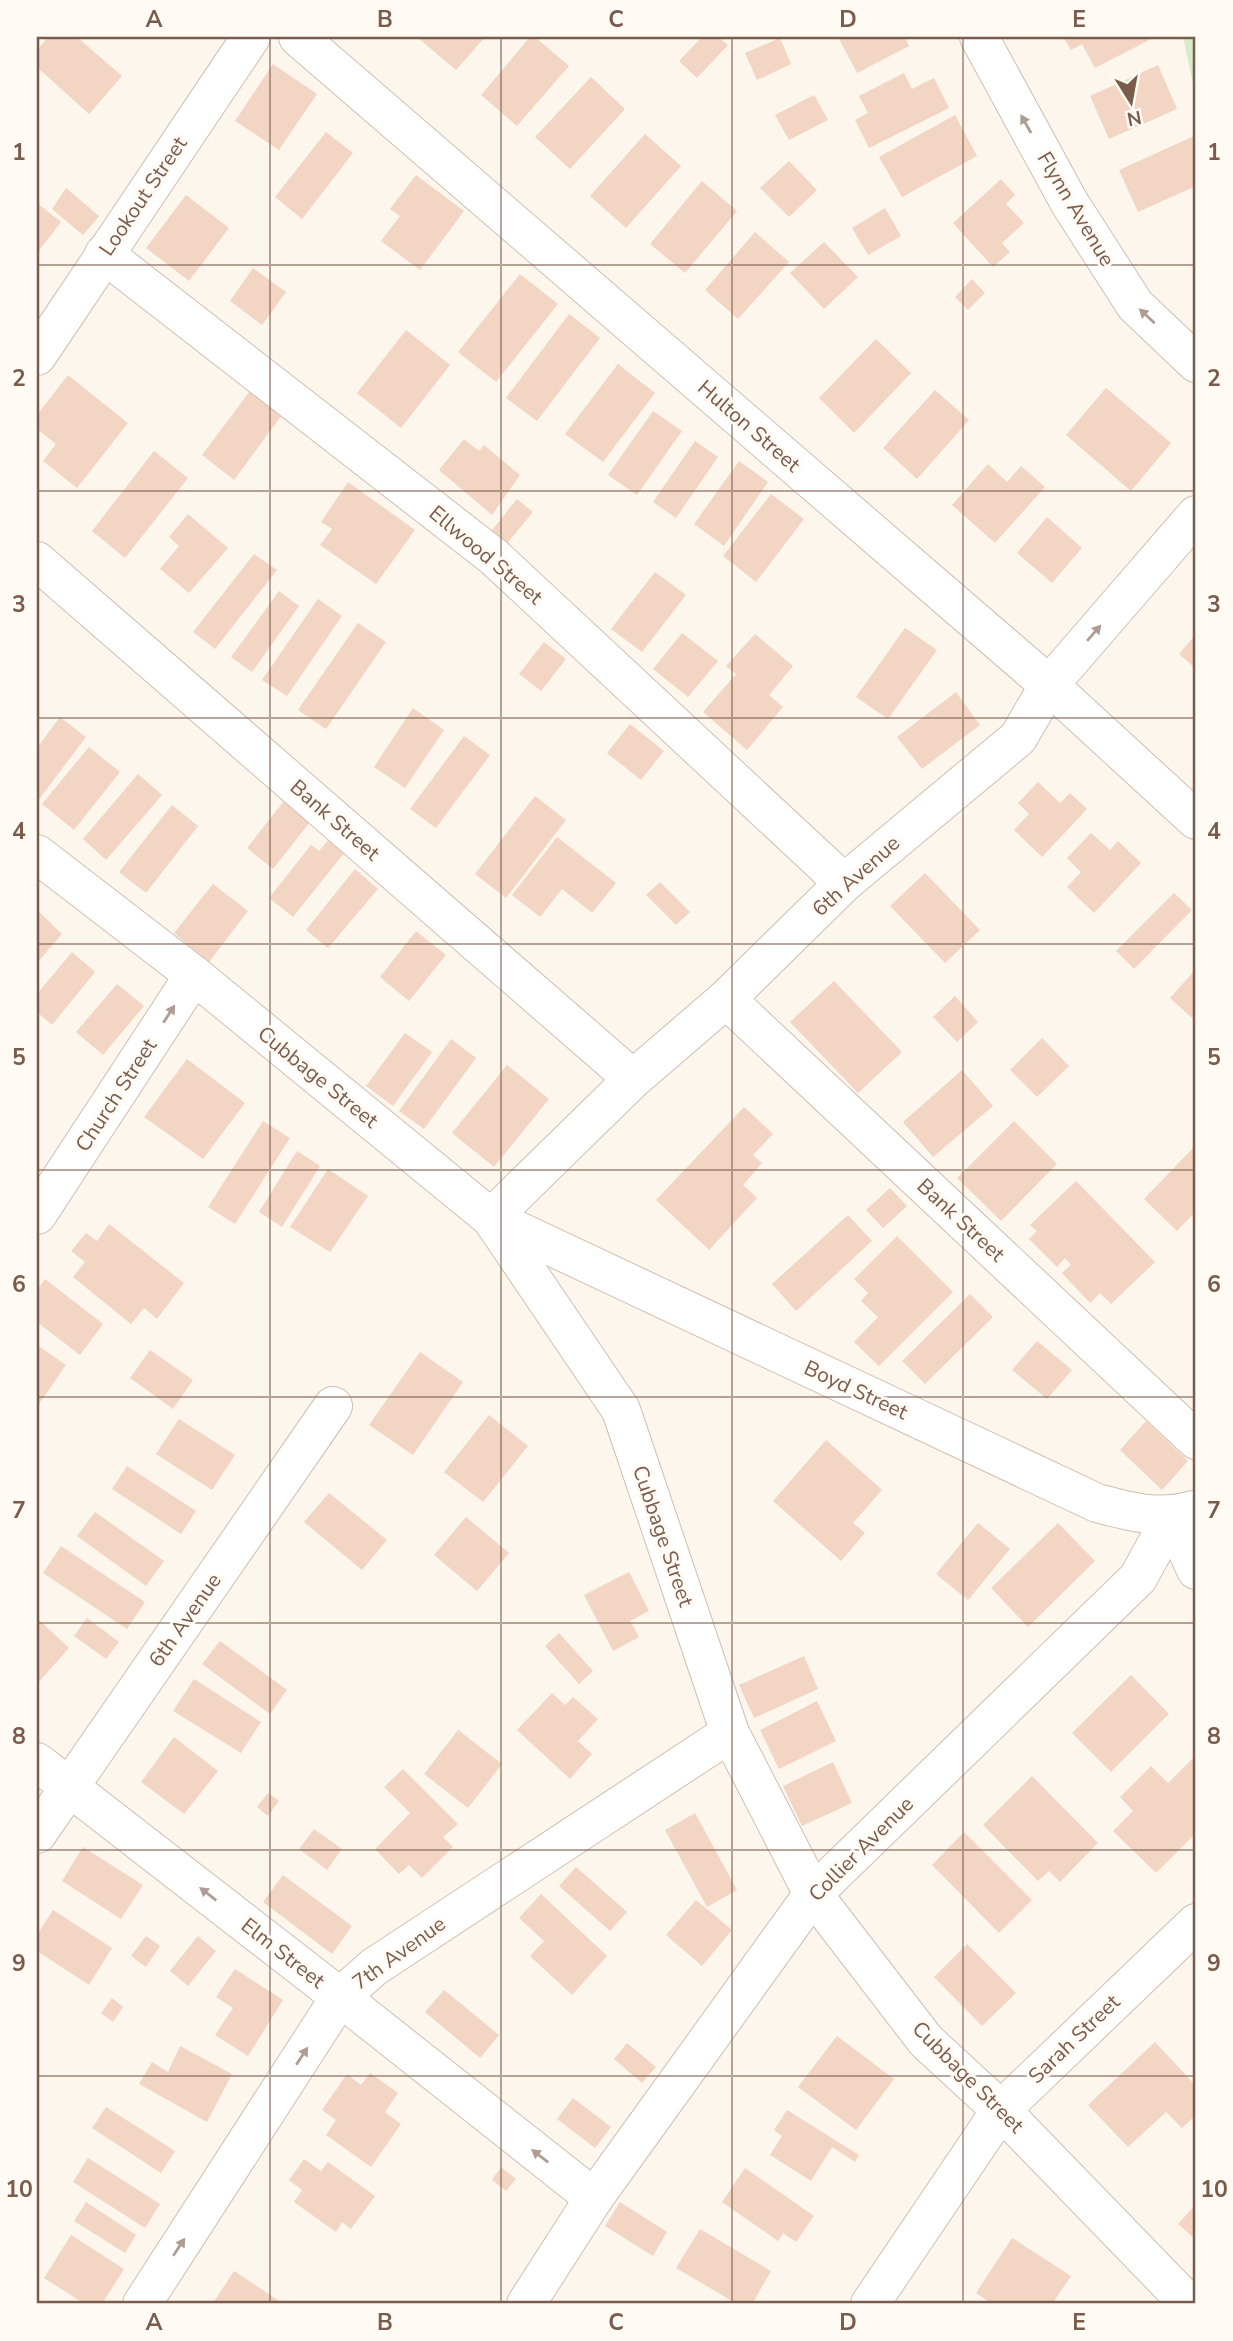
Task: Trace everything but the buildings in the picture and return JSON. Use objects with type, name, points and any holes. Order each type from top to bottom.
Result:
[{"type":"street","name":"Lookout Street","points":[[37,356],[251,37]]},
{"type":"street","name":"Hulton Street","points":[[298,37],[1049,685],[1196,820]]},
{"type":"street","name":"Flynn Avenue","points":[[979,37],[1069,202],[1135,305],[1196,363]]},
{"type":"street","name":"Ellwood Street","points":[[104,254],[494,556],[844,883]]},
{"type":"street","name":"6th Avenue","points":[[491,1218],[633,1079],[726,999],[844,883],[1018,738],[1049,685],[1196,515]]},
{"type":"street","name":"Bank Street","points":[[37,561],[633,1079]]},
{"type":"street","name":"Cubbage Street","points":[[37,854],[194,975],[491,1218],[621,1410],[730,1733],[813,1894],[926,2040],[1001,2110],[1189,2304]]},
{"type":"street","name":"Church Street","points":[[37,1214],[194,975]]},
{"type":"street","name":"Bank Street","points":[[726,999],[1196,1440]]},
{"type":"street","name":"Boyd Street","points":[[491,1218],[1097,1503],[1135,1513],[1184,1512]]},
{"type":"street","name":"6th Avenue","points":[[37,1834],[333,1406]]},
{"type":"street","points":[[1184,1512],[1196,1570]]},
{"type":"street","name":"Collier Avenue","points":[[526,2304],[594,2198],[813,1894],[1138,1578],[1184,1512]]},
{"type":"street","name":"7th Avenue","points":[[142,2304],[340,1997],[374,1966],[730,1733]]},
{"type":"street","name":"Elm Street","points":[[37,1762],[594,2198]]},
{"type":"street","name":"Sarah Street","points":[[870,2304],[1001,2110],[1196,1923]]},
{"type":"green space","points":[[1183,37],[1196,37],[1196,98]]}]
